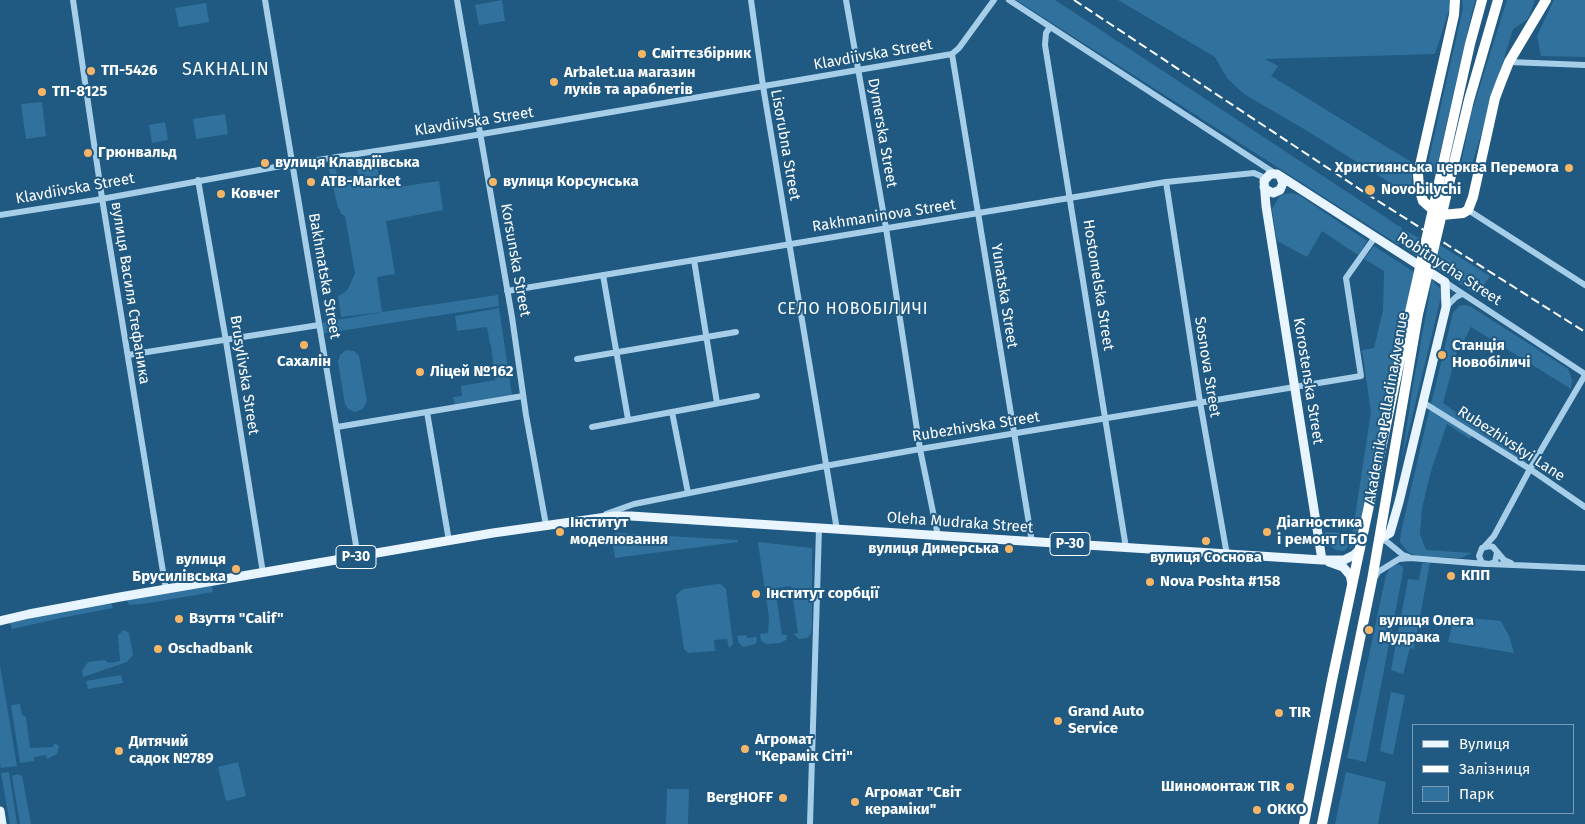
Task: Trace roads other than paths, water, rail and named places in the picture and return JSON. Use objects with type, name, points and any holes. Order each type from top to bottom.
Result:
[{"type":"highway","points":[[1456,0],[1418,174],[1418,188],[1423,201],[1442,215],[1453,215],[1468,210],[1475,190],[1496,98],[1508,62],[1546,0]]},
{"type":"highway","name":"Akademika Palladina Avenue","points":[[1304,824],[1360,549],[1452,151],[1466,62],[1482,0]]},
{"type":"highway","name":"Akademika Palladina Avenue","points":[[1452,151],[1498,0]]},
{"type":"highway","name":"Akademika Palladina Avenue","points":[[1322,824],[1372,580],[1414,313]]},
{"type":"main road","points":[[1266,206],[1279,191],[1283,183],[1278,175],[1270,174],[1265,183],[1270,192],[1279,191],[1287,187],[1298,187]]},
{"type":"main road","name":"Robitnycha Street","points":[[1278,175],[1445,282]]},
{"type":"main road","name":"Korostenska Street","points":[[1265,183],[1266,206],[1322,560]]},
{"type":"main road","points":[[1379,539],[1390,533],[1399,502],[1446,307],[1445,282]]},
{"type":"main road","name":"Oleha Mudraka Street","points":[[597,518],[632,516],[1322,560],[1344,560],[1354,555],[1360,549]]},
{"type":"main road","name":"Р-30","points":[[0,621],[29,614],[449,541],[597,518]]},
{"type":"main road","name":"Oleha Mudraka Street","points":[[1322,560],[1343,567],[1350,575],[1353,586]]},
{"type":"main road","points":[[0,811],[2,824]]},
{"type":"street","name":"вулиця Василя Стефаника","points":[[72,0],[102,198],[166,590]]},
{"type":"street","name":"Bakhmatska Street","points":[[265,0],[358,557]]},
{"type":"street","name":"Korsunska Street","points":[[457,0],[546,525]]},
{"type":"street","name":"Lisorubna Street","points":[[750,0],[837,530]]},
{"type":"street","name":"Dymerska Street","points":[[846,0],[886,228],[920,449],[938,536]]},
{"type":"street","points":[[952,54],[959,48],[994,0]]},
{"type":"street","points":[[1009,0],[1278,175]]},
{"type":"street","name":"Hostomelska Street","points":[[1050,27],[1046,33],[1046,45],[1126,548]]},
{"type":"street","name":"Klavdiivska Street","points":[[0,215],[292,164],[952,54]]},
{"type":"street","name":"Yunatska Street","points":[[952,54],[1032,542]]},
{"type":"street","points":[[1508,62],[1585,65]]},
{"type":"street","points":[[1258,161],[1265,183]]},
{"type":"street","name":"Rakhmaninova Street","points":[[507,291],[1166,182],[1254,173],[1265,183]]},
{"type":"street","name":"Brusylivska Street","points":[[198,180],[263,574]]},
{"type":"street","name":"Sosnova Street","points":[[1166,182],[1200,402],[1227,555]]},
{"type":"street","points":[[1468,210],[1585,284]]},
{"type":"street","name":"Rubezhivska Street","points":[[597,518],[634,504],[825,466],[1362,376],[1346,278],[1375,237]]},
{"type":"street","points":[[694,260],[717,403]]},
{"type":"street","points":[[603,275],[628,419]]},
{"type":"street","name":"Robitnycha Street","points":[[1445,282],[1585,374]]},
{"type":"street","points":[[1446,307],[1456,296],[1462,294]]},
{"type":"street","points":[[128,355],[320,326]]},
{"type":"street","points":[[577,359],[736,332]]},
{"type":"street","points":[[1465,563],[1494,536],[1585,374]]},
{"type":"street","points":[[337,427],[523,396]]},
{"type":"street","points":[[592,427],[757,396]]},
{"type":"street","name":"Rubezhivskyi Lane","points":[[1424,402],[1530,469],[1585,507]]},
{"type":"street","points":[[427,412],[449,541]]},
{"type":"street","points":[[672,412],[688,493]]},
{"type":"street","points":[[810,824],[819,529]]},
{"type":"street","points":[[1479,552],[1480,560],[1488,564],[1495,562],[1494,536]]},
{"type":"street","points":[[1379,539],[1386,541],[1403,555],[1410,558]]},
{"type":"street","points":[[1484,547],[1493,547],[1504,560],[1517,565]]},
{"type":"street","points":[[1372,580],[1378,572],[1394,561],[1410,558],[1465,563],[1585,568]]},
{"type":"railway","points":[[1074,0],[1367,194],[1585,332]]},
{"type":"place","name":"Сміттєзбірник","points":[[642,54]]},
{"type":"place","name":"ТП-5426","points":[[91,71]]},
{"type":"place","name":"Arbalet.ua магазин луків та араблетів","points":[[554,82]]},
{"type":"place","name":"ТП-8125","points":[[42,92]]},
{"type":"place","name":"Грюнвальд","points":[[88,153]]},
{"type":"place","name":"вулиця Клавдіївська","points":[[265,163]]},
{"type":"place","name":"Християнська церква Перемога","points":[[1569,168]]},
{"type":"place","name":"ATB-Market","points":[[311,182]]},
{"type":"place","name":"вулиця Корсунська","points":[[493,182]]},
{"type":"place","name":"Novobilychi","points":[[1370,190]]},
{"type":"place","name":"Ковчег","points":[[221,194]]},
{"type":"place","name":"Сахалін","points":[[304,345]]},
{"type":"place","name":"Станція Новобіличі","points":[[1442,355]]},
{"type":"place","name":"Ліцей №162","points":[[420,372]]},
{"type":"place","name":"Інститут моделювання","points":[[560,532]]},
{"type":"place","name":"Діагностика і ремонт ГБО","points":[[1267,532]]},
{"type":"place","name":"вулиця Соснова","points":[[1206,541]]},
{"type":"place","name":"вулиця Димерська","points":[[1009,549]]},
{"type":"place","name":"вулиця Брусилівська","points":[[236,569]]},
{"type":"place","name":"КПП","points":[[1451,576]]},
{"type":"place","name":"Nova Poshta #158","points":[[1150,582]]},
{"type":"place","name":"Інститут сорбції","points":[[756,594]]},
{"type":"place","name":"Взуття \"Calif\"","points":[[179,619]]},
{"type":"place","name":"вулиця Олега Мудрака","points":[[1369,630]]},
{"type":"place","name":"Oschadbank","points":[[158,649]]},
{"type":"place","name":"TIR","points":[[1279,713]]},
{"type":"place","name":"Grand Auto Service","points":[[1058,721]]},
{"type":"place","name":"Агромат \"Керамік Сіті\"","points":[[745,749]]},
{"type":"place","name":"Дитячий садок №789","points":[[119,751]]},
{"type":"place","name":"Шиномонтаж TIR","points":[[1290,787]]},
{"type":"place","name":"BergHOFF","points":[[783,798]]},
{"type":"place","name":"Агромат \"Світ кераміки\"","points":[[855,802]]},
{"type":"place","name":"OKKO","points":[[1257,810]]},
{"type":"district","name":"SAKHALIN","points":[[226,70]]},
{"type":"district","name":"СЕЛО НОВОБІЛИЧІ","points":[[853,310]]}]
